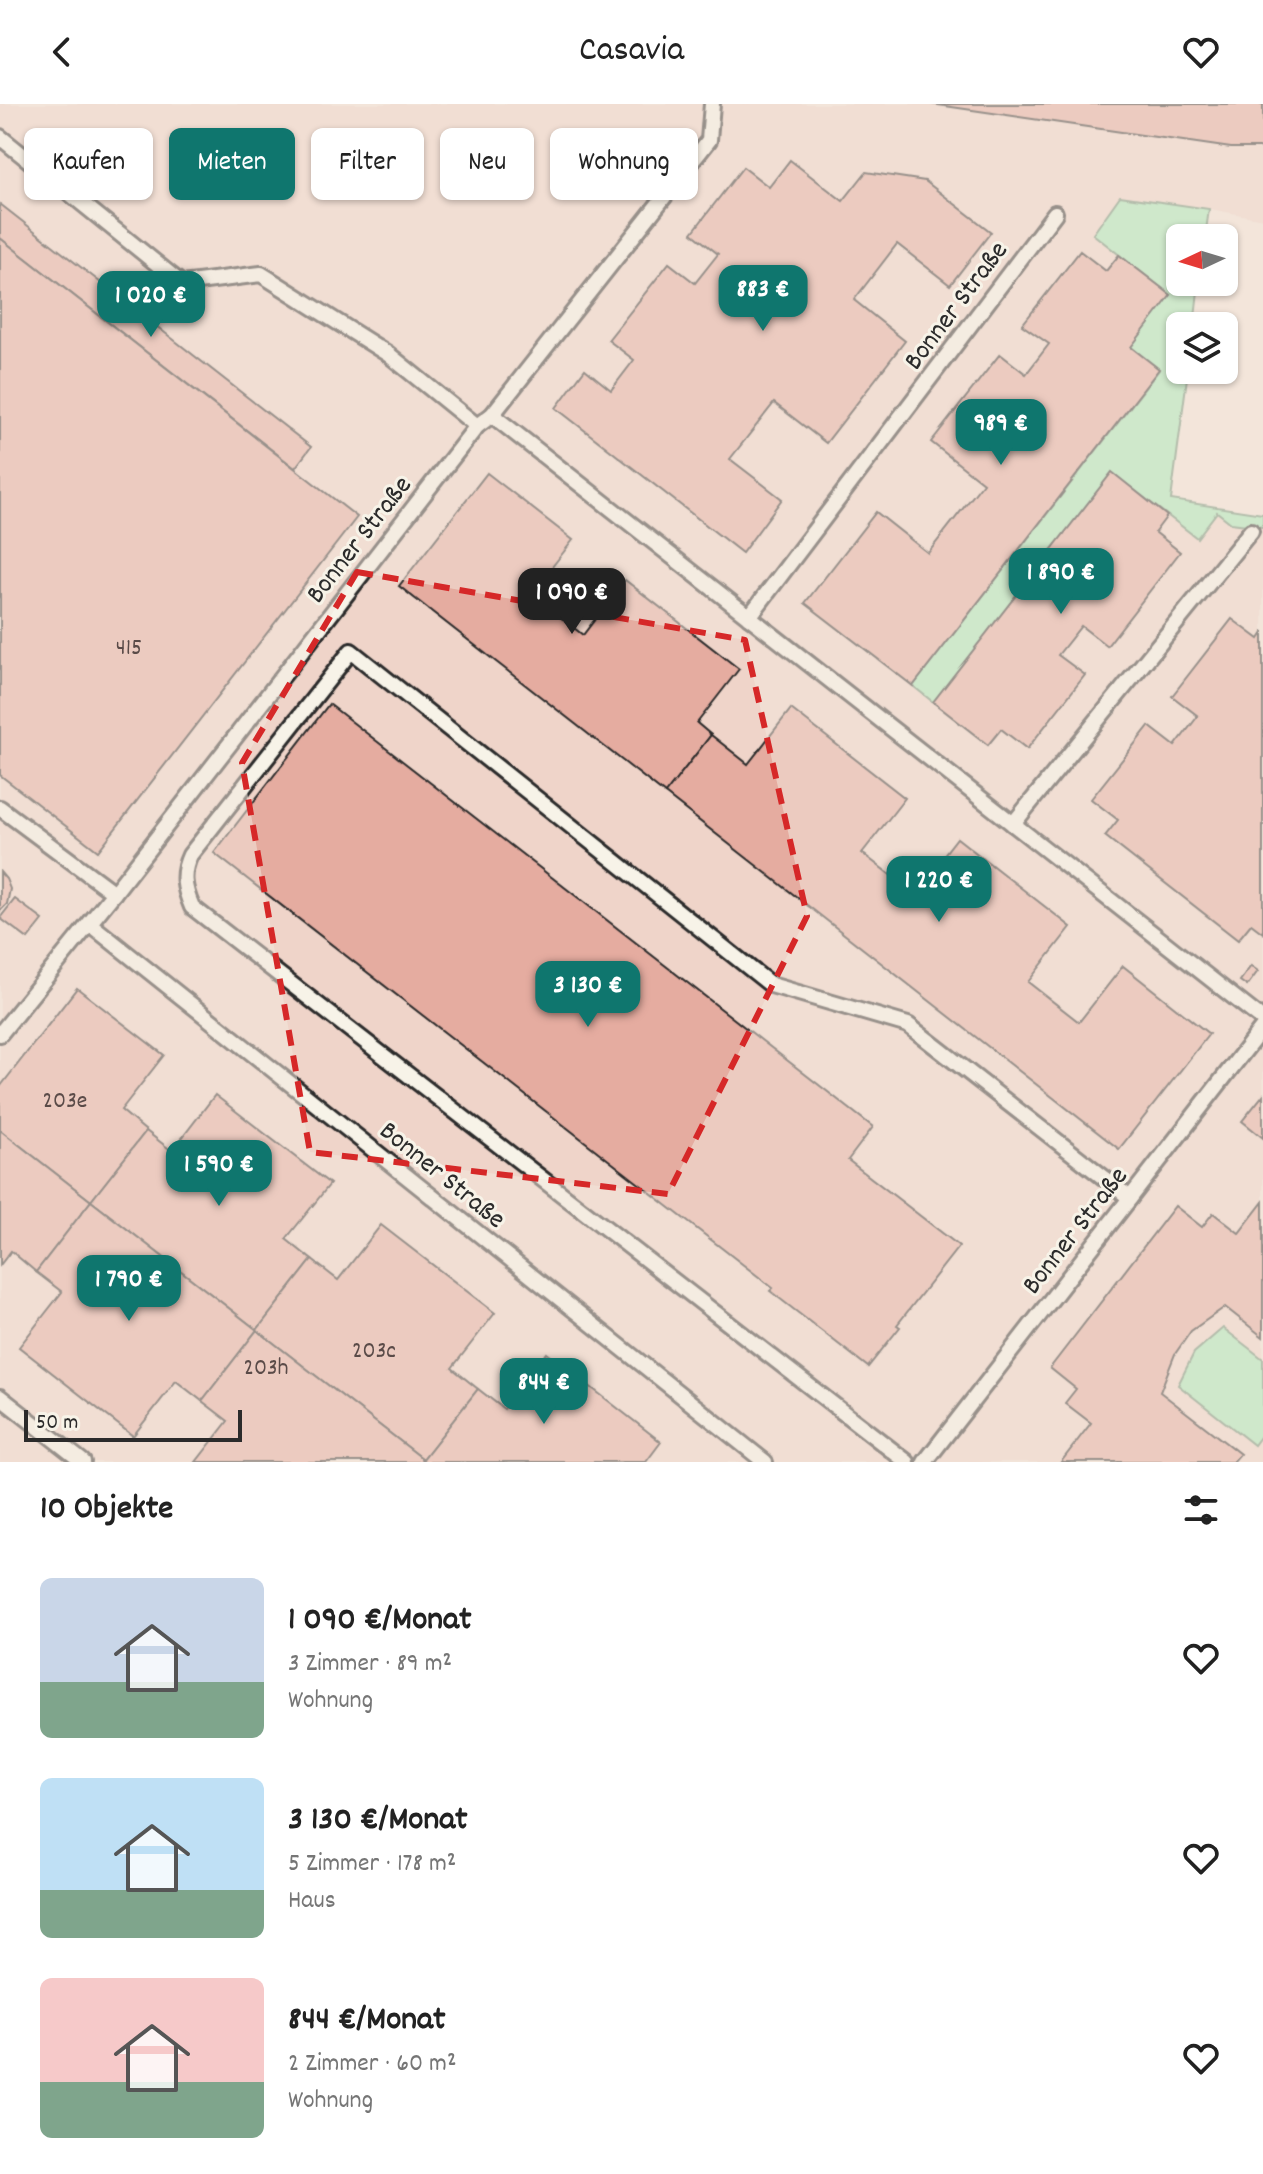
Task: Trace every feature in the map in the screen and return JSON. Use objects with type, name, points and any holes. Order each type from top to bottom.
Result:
[{"type":"lane","name":"Bonner Straße","points":[[0,1034],[90,924],[477,426],[492,415],[709,140],[712,104]]},
{"type":"lane","points":[[0,137],[182,284],[261,274],[388,354],[477,426]]},
{"type":"lane","name":"Bonner Straße","points":[[749,617],[1055,213]]},
{"type":"lane","points":[[492,415],[1263,1020]]},
{"type":"lane","points":[[1013,824],[1251,531]]},
{"type":"lane","points":[[907,1462],[192,907],[185,891],[183,871],[190,855],[351,651],[771,985],[908,1025],[1130,1198]]},
{"type":"lane","points":[[0,808],[114,893]]},
{"type":"lane","name":"Bonner Straße","points":[[90,924],[765,1462]]},
{"type":"lane","name":"Bonner Straße","points":[[925,1462],[1263,1027]]},
{"type":"lane","points":[[0,1397],[83,1462]]},
{"type":"highlighted area","points":[[357,572],[745,640],[807,916],[668,1194],[310,1152],[242,763]]},
{"type":"shaded area","points":[[0,104],[1263,104],[1263,219],[1210,209],[1207,224],[1166,224],[1166,296],[1197,296],[1196,312],[1166,312],[1166,384],[1186,384],[1171,500],[1263,514],[1263,1462],[0,1462]]},
{"type":"green space","points":[[1120,196],[1209,209],[1207,224],[1166,224],[1166,292],[1093,234]]},
{"type":"green space","points":[[1169,296],[1197,296],[1196,312],[1166,312],[1166,384],[1186,384],[1171,500],[1263,514],[1263,527],[1231,523],[1217,512],[1197,538],[1112,473],[933,702],[913,686],[1159,370],[1131,347]]},
{"type":"green space","points":[[1223,1328],[1263,1359],[1263,1433],[1254,1445],[1178,1385],[1194,1353]]},
{"type":"building","points":[[931,104],[1263,104],[1263,148],[1231,148]]},
{"type":"building","points":[[790,160],[843,201],[866,172],[925,181],[991,232],[950,285],[897,244],[854,300],[905,341],[826,443],[774,403],[730,459],[782,499],[742,553],[556,408],[585,369],[611,390],[634,360],[608,340],[669,263],[695,283],[718,254],[692,233],[743,167],[769,187]]},
{"type":"building","points":[[0,204],[311,447],[295,468],[0,238]]},
{"type":"building","points":[[0,238],[357,517],[98,851],[0,775]]},
{"type":"building","points":[[1080,251],[1106,271],[1119,255],[1166,291],[1166,296],[1170,296],[1131,347],[1159,369],[913,686],[805,603],[876,512],[928,553],[983,483],[931,442],[1000,354],[1026,374],[1049,344],[1022,325]]},
{"type":"building","points":[[1112,472],[1167,516],[1155,532],[1180,552],[1107,646],[1081,626],[1058,655],[1085,675],[1027,749],[1001,729],[988,745],[933,702]]},
{"type":"building","points":[[487,473],[573,540],[531,594],[583,635],[625,580],[739,669],[697,723],[711,735],[665,794],[399,586]]},
{"type":"building","points":[[1232,619],[1259,639],[1263,633],[1263,933],[1251,924],[1238,940],[1105,836],[1118,820],[1091,799],[1149,726],[1175,746],[1198,716],[1172,696]]},
{"type":"building","points":[[329,704],[873,1127],[848,1160],[959,1246],[868,1367],[770,1291],[773,1288],[214,853]]},
{"type":"building","points":[[791,709],[905,798],[862,853],[914,893],[957,838],[1071,927],[1028,982],[1079,1022],[1123,966],[1209,1034],[1119,1149],[665,794],[711,735],[748,764]]},
{"type":"building","points":[[0,872],[10,889],[7,904],[0,911]]},
{"type":"building","points":[[15,899],[43,920],[28,939],[0,918]]},
{"type":"building","points":[[1251,966],[1258,971],[1247,986],[1240,981]]},
{"type":"building","points":[[77,988],[164,1055],[121,1110],[146,1131],[91,1201],[0,1130],[0,1087]]},
{"type":"building","points":[[215,1095],[330,1184],[286,1239],[312,1260],[257,1330],[91,1201],[146,1131],[172,1151]]},
{"type":"building","points":[[1263,1095],[1263,1138],[1242,1121]]},
{"type":"building","points":[[0,1130],[91,1201],[36,1272],[11,1251],[0,1265]]},
{"type":"building","points":[[91,1201],[257,1330],[202,1401],[176,1381],[133,1436],[19,1347],[62,1292],[36,1272]]},
{"type":"building","points":[[1263,1202],[1263,1337],[1225,1307],[1191,1331],[1175,1354],[1160,1392],[1240,1454],[1233,1462],[1061,1462],[1091,1423],[1065,1403],[1076,1389],[1050,1368],[1175,1206],[1202,1227],[1213,1213],[1239,1233]]},
{"type":"building","points":[[381,1225],[495,1313],[452,1368],[478,1389],[423,1459],[257,1330],[312,1260],[338,1280]]},
{"type":"building","points":[[257,1330],[423,1459],[421,1462],[196,1462],[228,1421],[202,1401]]},
{"type":"building","points":[[547,1353],[661,1442],[646,1462],[426,1462],[423,1459],[478,1389],[504,1409]]}]
